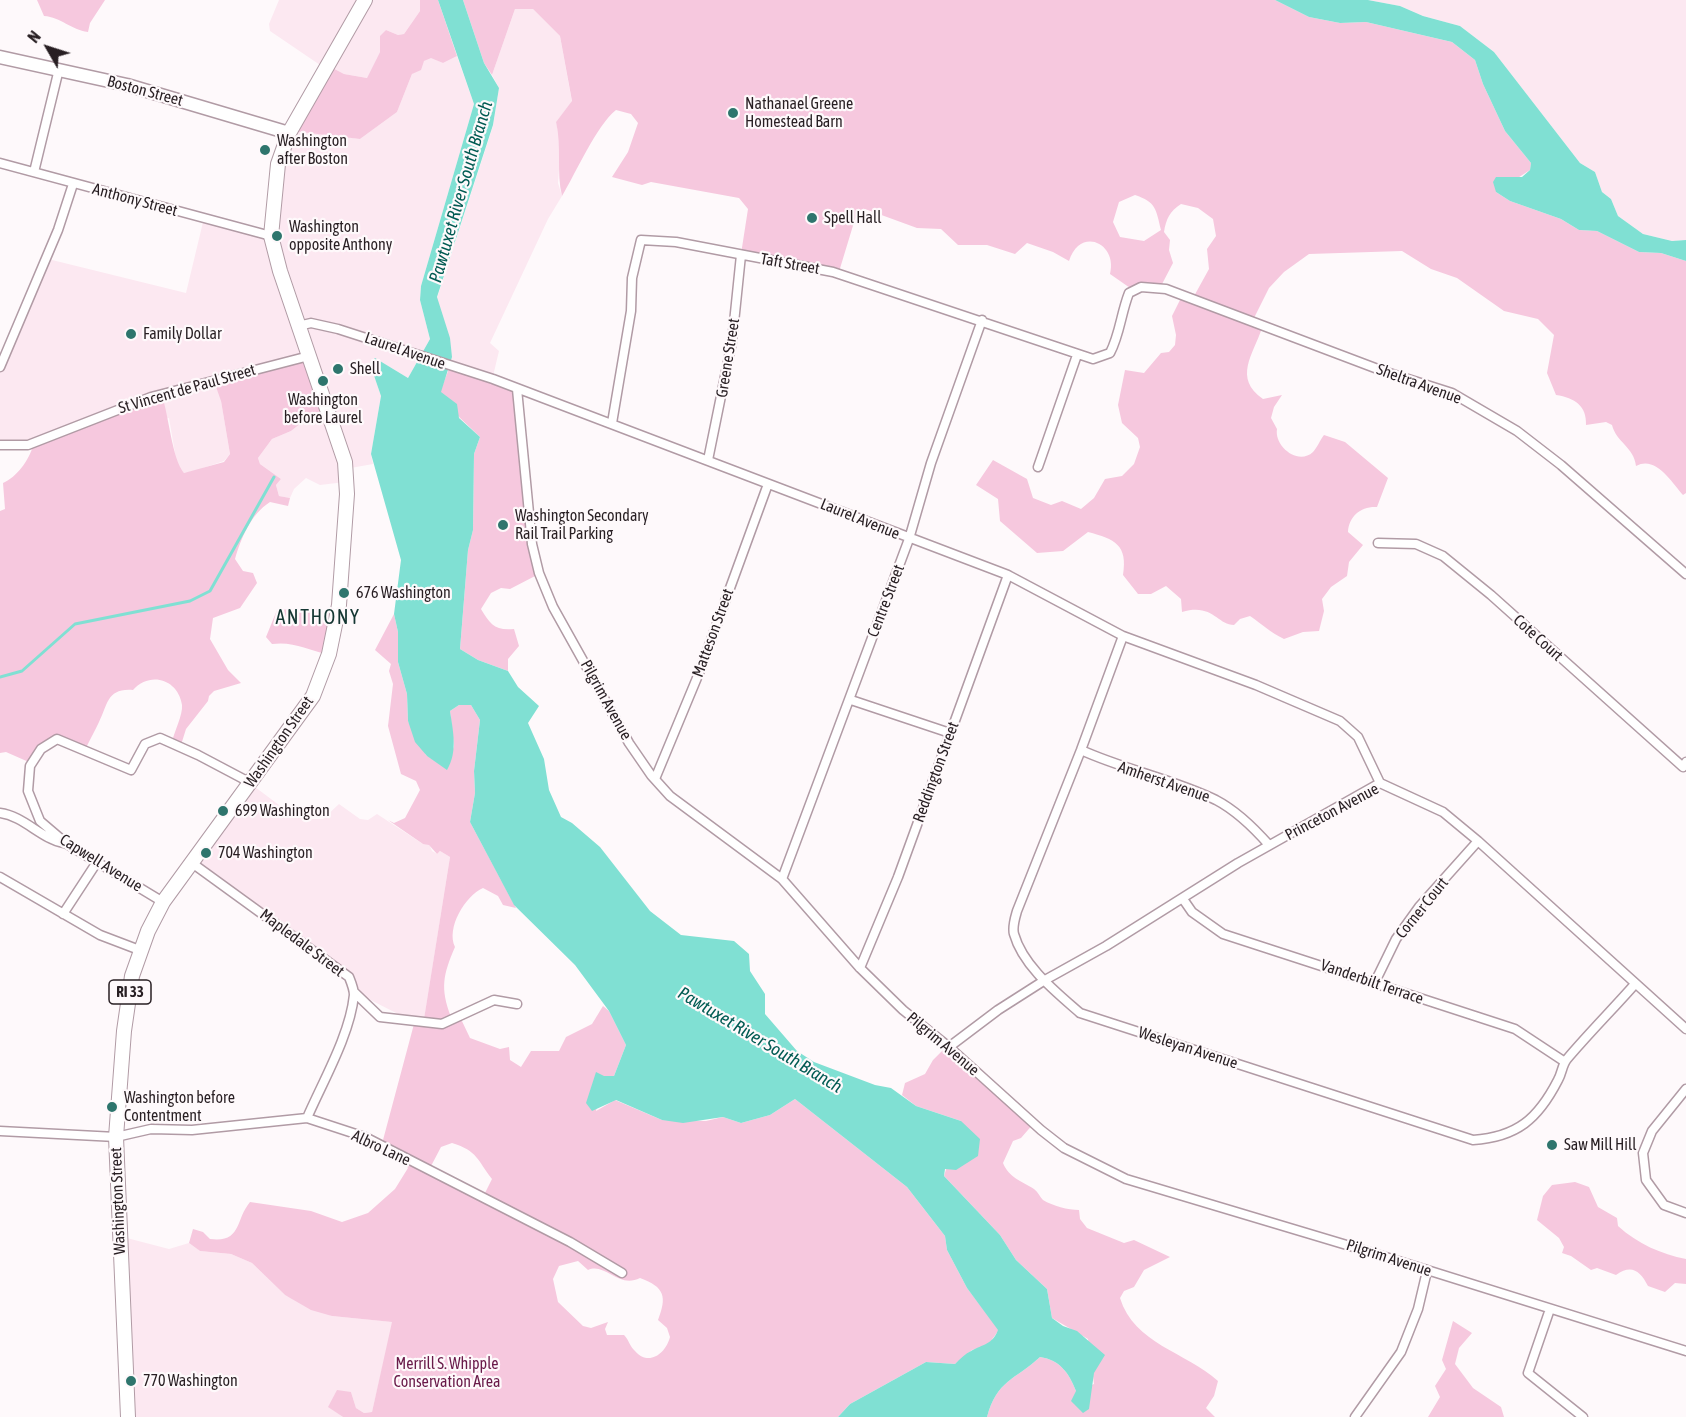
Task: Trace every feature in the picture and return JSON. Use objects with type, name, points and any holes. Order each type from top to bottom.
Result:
[{"type":"main road","name":"Washington Street","points":[[128,1417],[116,1137],[124,1031],[132,976],[164,902],[313,696],[329,654],[339,605],[347,494],[345,462],[298,326],[271,236],[278,164],[289,133],[365,0]]},
{"type":"street","name":"Boston Street","points":[[0,57],[127,85],[289,133]]},
{"type":"street","points":[[34,172],[59,69]]},
{"type":"street","name":"Anthony Street","points":[[0,163],[271,236]]},
{"type":"street","points":[[0,367],[58,230],[73,184]]},
{"type":"street","name":"Taft Street","points":[[612,423],[631,311],[632,278],[641,240],[676,242],[833,272],[1093,359],[1110,353],[1119,337],[1122,312],[1129,293],[1141,286]]},
{"type":"street","name":"Greene Street","points":[[708,460],[732,342],[741,255]]},
{"type":"street","name":"Sheltra Avenue","points":[[1141,286],[1166,289],[1383,371],[1452,393],[1526,438],[1686,574]]},
{"type":"street","name":"Centre Street","points":[[782,879],[851,700],[877,622],[909,538],[931,463],[982,320]]},
{"type":"street","name":"Laurel Avenue","points":[[298,326],[311,323],[338,329],[517,389],[845,511],[1008,575],[1123,636],[1256,685],[1340,721],[1358,737],[1380,783]]},
{"type":"street","points":[[1038,467],[1077,355]]},
{"type":"street","name":"St Vincent de Paul Street","points":[[0,445],[28,445],[151,397],[309,356]]},
{"type":"street","name":"Pilgrim Avenue","points":[[517,389],[532,544],[539,573],[553,607],[629,743],[655,780],[670,796],[782,879],[860,968],[903,1010],[949,1047],[1041,1130],[1064,1148],[1088,1162],[1126,1179],[1686,1351]]},
{"type":"street","name":"Matteson Street","points":[[655,780],[699,673],[768,484]]},
{"type":"street","name":"Cote Court","points":[[1378,543],[1416,544],[1443,556],[1491,595],[1684,764]]},
{"type":"street","name":"Reddington Street","points":[[860,968],[894,887],[1008,575]]},
{"type":"street","name":"Wesleyan Avenue","points":[[1123,636],[1081,750],[1017,910],[1013,932],[1023,956],[1080,1013],[1473,1140],[1499,1138],[1525,1125],[1543,1105],[1559,1079],[1565,1062],[1635,984]]},
{"type":"street","points":[[851,700],[950,733]]},
{"type":"street","name":"Capwell Avenue","points":[[164,902],[67,844],[40,821],[28,791],[30,766],[41,749],[57,739],[131,770],[145,744],[160,738],[251,783]]},
{"type":"street","name":"Amherst Avenue","points":[[1081,750],[1112,764],[1217,801],[1249,823],[1269,845]]},
{"type":"street","name":"Princeton Avenue","points":[[949,1047],[998,1010],[1045,980],[1183,899],[1269,845],[1380,783],[1443,812],[1686,1029]]},
{"type":"street","points":[[0,813],[24,822],[56,842],[67,844]]},
{"type":"street","name":"Corner Court","points":[[1375,982],[1396,939],[1413,915],[1478,841]]},
{"type":"street","points":[[63,914],[97,862]]},
{"type":"street","name":"Mapledale Street","points":[[192,863],[349,977],[354,992],[336,1056],[307,1118]]},
{"type":"street","points":[[0,878],[100,935],[142,951]]},
{"type":"street","name":"Vanderbilt Terrace","points":[[1183,899],[1192,912],[1223,934],[1261,949],[1375,982],[1515,1029],[1565,1062]]},
{"type":"street","points":[[354,992],[380,1017],[442,1024],[494,1000],[518,1004]]},
{"type":"street","points":[[1686,1089],[1652,1131],[1643,1153],[1646,1180],[1664,1205],[1686,1213]]},
{"type":"street","name":"Albro Lane","points":[[0,1131],[116,1137],[151,1129],[192,1130],[307,1118],[365,1137],[570,1242],[622,1274]]},
{"type":"street","points":[[1355,1417],[1401,1352],[1418,1309],[1426,1271]]},
{"type":"street","points":[[1550,1309],[1528,1373],[1583,1417]]},
{"type":"shaded area","points":[[279,0],[420,0],[421,3],[420,11],[404,34],[398,35],[386,30],[380,52],[367,78],[344,74],[327,65],[323,67],[270,31],[269,24]]},
{"type":"shaded area","points":[[1368,0],[1686,0],[1686,240],[1672,241],[1643,234],[1618,216],[1611,199],[1602,192],[1595,172],[1580,163],[1494,52],[1460,26],[1423,16],[1400,6]]},
{"type":"shaded area","points":[[515,9],[533,9],[560,36],[572,102],[556,122],[561,143],[558,183],[562,196],[548,219],[490,343],[499,351],[493,376],[450,366],[437,298],[493,126],[499,88],[492,75]]},
{"type":"shaded area","points":[[457,56],[474,104],[421,286],[420,300],[430,339],[408,378],[376,359],[370,364],[381,396],[371,454],[373,464],[345,469],[345,482],[320,485],[306,478],[294,489],[290,498],[279,496],[276,485],[281,479],[260,464],[258,458],[272,439],[291,431],[305,420],[328,414],[221,401],[230,454],[224,461],[184,473],[177,465],[169,418],[34,442],[0,445],[0,366],[48,259],[186,293],[204,218],[269,234],[290,130],[360,139],[397,112],[412,74],[424,61],[431,57],[443,63]]},
{"type":"shaded area","points":[[251,784],[279,805],[291,808],[301,807],[309,819],[323,819],[339,804],[360,819],[368,820],[377,814],[423,844],[429,844],[432,851],[437,854],[440,851],[450,857],[424,1020],[398,1014],[355,992],[348,975],[201,869],[194,859]]},
{"type":"shaded area","points":[[123,1237],[169,1249],[189,1243],[200,1251],[231,1254],[252,1263],[285,1295],[332,1316],[393,1322],[372,1412],[364,1413],[356,1408],[351,1392],[329,1407],[343,1417],[128,1417]]},
{"type":"green space","points":[[37,0],[105,0],[90,23],[88,32],[44,16]]},
{"type":"green space","points":[[420,0],[438,0],[457,56],[443,63],[431,58],[424,61],[421,70],[412,74],[397,112],[360,139],[292,131],[327,65],[344,74],[367,78],[380,52],[380,36],[386,30],[398,35],[404,34],[420,11]]},
{"type":"green space","points":[[463,0],[1275,0],[1309,17],[1340,23],[1366,22],[1452,42],[1475,60],[1483,84],[1505,131],[1531,163],[1530,170],[1496,192],[1510,201],[1561,219],[1579,230],[1597,231],[1639,252],[1661,253],[1686,261],[1686,493],[1683,495],[1657,467],[1650,464],[1636,466],[1635,459],[1617,436],[1612,425],[1606,422],[1586,425],[1586,418],[1578,404],[1569,398],[1556,395],[1547,373],[1554,335],[1538,319],[1504,311],[1457,278],[1431,269],[1402,251],[1309,254],[1284,272],[1269,288],[1253,320],[1262,328],[1250,357],[1247,374],[1249,383],[1263,399],[1282,395],[1274,407],[1271,418],[1277,429],[1279,442],[1288,452],[1301,457],[1307,456],[1313,452],[1324,435],[1345,442],[1388,478],[1377,507],[1361,510],[1351,521],[1348,532],[1363,545],[1349,562],[1347,576],[1331,587],[1322,599],[1324,611],[1319,631],[1303,632],[1284,639],[1250,616],[1240,619],[1234,625],[1223,622],[1201,610],[1182,612],[1181,599],[1166,586],[1151,594],[1138,594],[1123,575],[1121,550],[1106,537],[1088,532],[1063,551],[1037,553],[1000,521],[998,499],[976,485],[993,460],[1027,479],[1033,498],[1051,505],[1062,501],[1081,509],[1094,498],[1105,479],[1122,476],[1134,464],[1140,447],[1138,438],[1122,423],[1118,405],[1125,370],[1144,373],[1161,353],[1169,352],[1175,345],[1176,335],[1172,316],[1182,296],[1193,298],[1209,269],[1207,249],[1216,236],[1213,219],[1198,208],[1181,204],[1174,210],[1167,219],[1164,232],[1170,240],[1169,250],[1173,263],[1161,286],[1133,290],[1110,274],[1109,254],[1097,243],[1081,244],[1074,250],[1069,261],[1053,252],[1027,243],[1015,254],[987,245],[958,245],[941,229],[917,228],[865,209],[860,211],[855,219],[838,275],[741,254],[748,209],[739,198],[651,182],[642,185],[612,177],[628,152],[638,123],[631,114],[616,110],[609,117],[594,138],[562,196],[556,122],[572,101],[560,36],[533,9],[515,9],[492,75],[484,63]],"holes":[[[1135,195],[1147,200],[1154,207],[1161,230],[1144,241],[1120,237],[1113,222],[1119,202]]]},
{"type":"green space","points":[[305,356],[328,414],[305,420],[291,431],[272,439],[258,458],[260,464],[281,479],[276,485],[279,496],[290,498],[288,506],[270,502],[252,520],[235,559],[243,571],[253,573],[257,583],[240,608],[213,618],[210,639],[228,670],[241,683],[214,691],[209,696],[208,701],[186,729],[181,745],[172,742],[182,709],[179,696],[169,684],[155,680],[140,684],[133,690],[113,694],[86,748],[56,739],[31,763],[6,752],[0,753],[0,511],[5,509],[3,483],[22,468],[33,446],[162,396],[176,458],[184,473],[224,462],[230,454],[221,401],[214,381]]},
{"type":"green space","points":[[450,366],[514,388],[537,575],[510,589],[501,588],[491,593],[481,609],[487,619],[498,628],[514,629],[519,646],[508,659],[508,671],[478,660],[460,649],[468,550],[473,530],[474,454],[480,437],[459,417],[440,392]]},
{"type":"green space","points":[[313,608],[334,614],[327,654],[294,645],[272,644],[266,637],[277,610]]},
{"type":"green space","name":"Merrill S. Whipple Conservation Area","points":[[394,614],[398,632],[398,662],[407,694],[408,721],[426,755],[447,769],[454,746],[450,711],[459,705],[471,705],[480,720],[474,771],[475,793],[470,822],[516,908],[503,905],[498,896],[483,888],[470,898],[459,913],[453,931],[455,947],[444,982],[445,998],[451,1017],[460,1017],[470,1038],[500,1049],[509,1047],[510,1060],[521,1067],[531,1051],[559,1051],[566,1037],[592,1024],[603,1006],[609,1011],[626,1045],[614,1076],[604,1076],[596,1111],[615,1100],[662,1120],[706,1121],[723,1117],[741,1123],[770,1115],[795,1099],[907,1187],[945,1236],[947,1250],[967,1288],[999,1330],[988,1345],[972,1350],[955,1364],[926,1362],[850,1404],[838,1417],[343,1417],[328,1407],[337,1390],[351,1392],[356,1408],[364,1413],[372,1412],[392,1322],[332,1316],[311,1310],[285,1295],[252,1263],[231,1254],[200,1251],[189,1243],[193,1229],[203,1232],[210,1239],[220,1239],[233,1234],[250,1202],[311,1211],[342,1222],[368,1213],[395,1189],[408,1168],[404,1162],[405,1158],[393,1151],[383,1140],[414,1024],[424,1019],[450,857],[440,851],[437,854],[429,845],[423,844],[388,820],[394,823],[405,818],[420,790],[416,781],[401,774],[388,726],[393,684],[389,671],[391,664],[375,650]],"holes":[[[452,1143],[472,1153],[492,1179],[484,1195],[430,1168],[441,1147]],[[578,1261],[588,1270],[600,1269],[625,1280],[640,1278],[659,1289],[663,1299],[658,1320],[667,1328],[670,1337],[661,1353],[651,1358],[640,1356],[624,1335],[607,1335],[605,1329],[608,1322],[591,1328],[583,1326],[558,1302],[553,1279],[559,1266]]]},
{"type":"green space","points":[[947,1046],[1034,1123],[1021,1138],[1013,1141],[1003,1163],[1012,1176],[1034,1189],[1043,1200],[1061,1207],[1079,1210],[1080,1219],[1087,1228],[1124,1243],[1134,1240],[1170,1257],[1144,1270],[1134,1287],[1124,1291],[1120,1298],[1127,1314],[1149,1337],[1218,1381],[1214,1396],[1206,1408],[1215,1417],[987,1417],[996,1395],[1002,1388],[1040,1357],[1053,1361],[1063,1368],[1076,1391],[1094,1384],[1088,1339],[1052,1318],[1047,1289],[1016,1260],[1000,1235],[944,1176],[961,1121],[916,1106],[902,1095],[905,1083],[925,1074],[933,1060]]},
{"type":"green space","points":[[1575,1182],[1589,1187],[1598,1207],[1617,1218],[1618,1226],[1634,1238],[1659,1251],[1686,1259],[1686,1284],[1675,1283],[1665,1292],[1648,1286],[1635,1270],[1626,1270],[1616,1275],[1597,1268],[1591,1270],[1571,1256],[1562,1253],[1564,1247],[1559,1238],[1537,1220],[1543,1196],[1552,1185]]},
{"type":"green space","points":[[1453,1321],[1472,1333],[1459,1348],[1455,1364],[1473,1388],[1501,1407],[1504,1417],[1428,1417],[1440,1397],[1435,1386],[1446,1369],[1442,1360]]},
{"type":"water","name":"Pawtuxet River South Branch","points":[[438,0],[463,0],[484,63],[499,88],[493,125],[437,297],[450,338],[452,357],[441,392],[457,404],[459,418],[480,437],[474,454],[473,530],[468,550],[460,649],[478,660],[508,671],[518,687],[539,706],[528,723],[544,759],[549,790],[561,817],[572,823],[600,847],[650,911],[681,935],[734,941],[749,954],[750,971],[765,994],[765,1014],[797,1051],[814,1062],[875,1085],[891,1088],[916,1106],[961,1121],[980,1139],[978,1156],[956,1170],[945,1169],[944,1176],[1000,1235],[1016,1260],[1047,1289],[1052,1318],[1063,1326],[1077,1331],[1105,1355],[1094,1373],[1089,1409],[1083,1413],[1071,1401],[1076,1391],[1067,1373],[1053,1361],[1040,1357],[1002,1388],[996,1395],[987,1417],[838,1417],[850,1404],[926,1362],[955,1364],[996,1335],[998,1330],[967,1288],[947,1250],[945,1236],[907,1187],[795,1099],[770,1115],[741,1123],[723,1117],[683,1123],[662,1120],[616,1100],[592,1111],[586,1103],[596,1072],[604,1076],[614,1076],[626,1045],[609,1011],[575,965],[514,905],[470,822],[475,793],[474,771],[480,720],[471,705],[459,705],[450,711],[454,749],[447,770],[427,756],[415,742],[408,721],[407,694],[398,662],[398,632],[394,614],[401,560],[371,454],[381,396],[370,364],[375,358],[408,378],[430,339],[420,300],[421,286],[474,104]]},
{"type":"water","points":[[1275,0],[1368,0],[1400,6],[1423,16],[1460,26],[1494,52],[1580,163],[1595,172],[1602,192],[1611,199],[1618,216],[1643,234],[1672,241],[1686,240],[1686,261],[1661,253],[1639,252],[1597,231],[1579,230],[1561,219],[1510,201],[1496,192],[1493,182],[1496,177],[1522,177],[1530,170],[1531,163],[1505,131],[1483,84],[1475,60],[1452,42],[1366,22],[1340,23],[1309,17]]},
{"type":"waterway","points":[[0,677],[22,671],[75,624],[190,601],[210,591],[274,477]]},
{"type":"place","name":"Nathanael Greene Homestead Barn","points":[[733,113]]},
{"type":"place","name":"Washington after Boston","points":[[265,150]]},
{"type":"place","name":"Spell Hall","points":[[812,218]]},
{"type":"place","name":"Washington opposite Anthony","points":[[277,236]]},
{"type":"place","name":"Family Dollar","points":[[131,334]]},
{"type":"place","name":"Shell","points":[[338,369]]},
{"type":"place","name":"Washington before Laurel","points":[[323,381]]},
{"type":"place","name":"Washington Secondary Rail Trail Parking","points":[[503,525]]},
{"type":"place","name":"676 Washington","points":[[344,593]]},
{"type":"place","name":"699 Washington","points":[[223,811]]},
{"type":"place","name":"704 Washington","points":[[206,853]]},
{"type":"place","name":"Washington before Contentment","points":[[112,1107]]},
{"type":"place","name":"Saw Mill Hill","points":[[1552,1145]]},
{"type":"place","name":"770 Washington","points":[[131,1381]]},
{"type":"district","name":"ANTHONY","points":[[318,618]]}]
